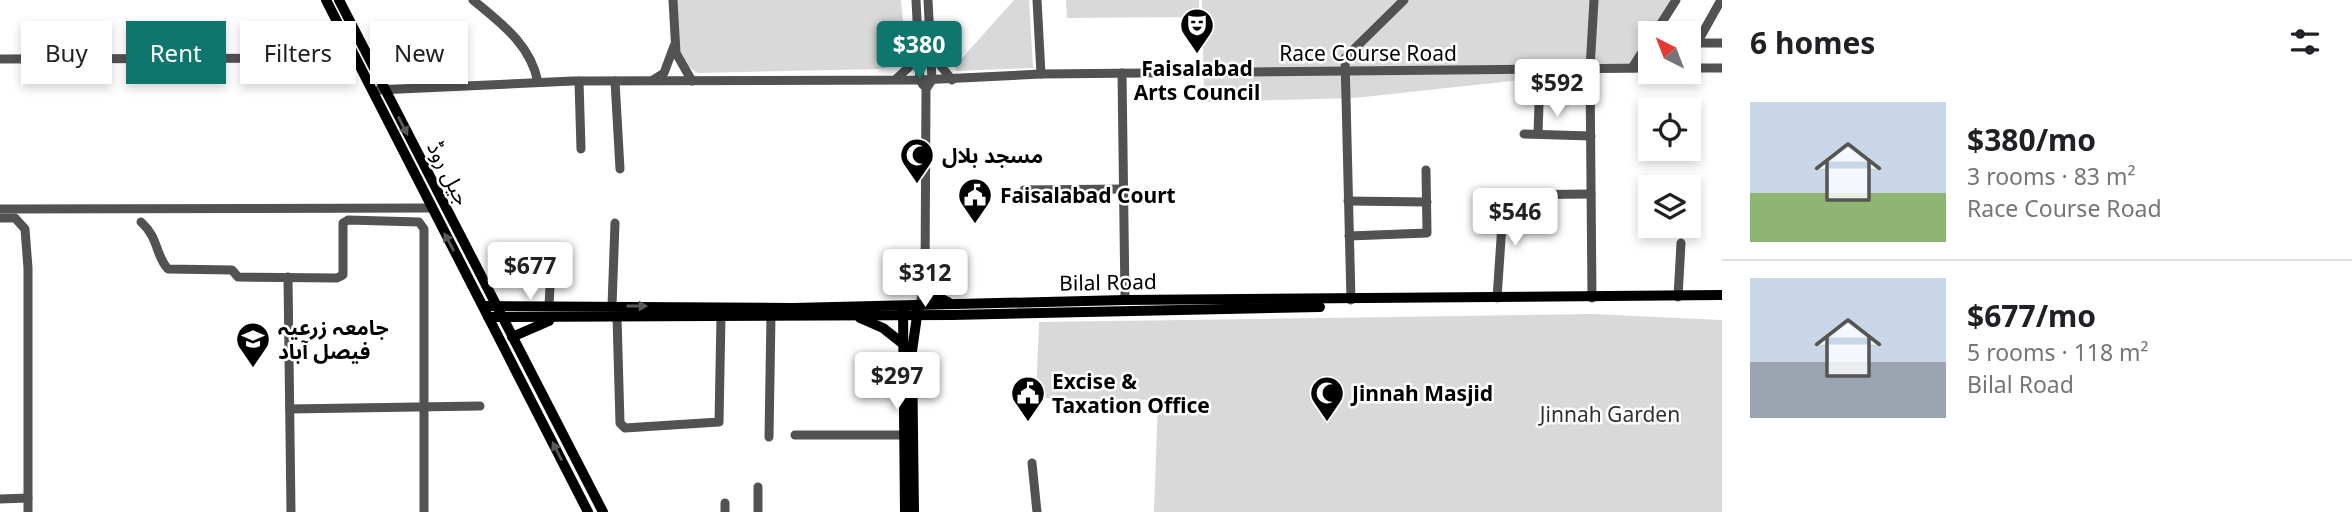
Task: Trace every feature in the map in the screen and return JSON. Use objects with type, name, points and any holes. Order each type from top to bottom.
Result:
[{"type":"main road","name":"جیل روڈ","points":[[326,0],[430,208],[489,306],[501,318],[512,337],[603,512]]},
{"type":"main road","name":"جیل روڈ","points":[[339,0],[489,306],[488,317],[588,512]]},
{"type":"main road","points":[[915,328],[953,310],[933,295],[925,282]]},
{"type":"main road","name":"Bilal Road","points":[[953,310],[1125,300],[1722,296]]},
{"type":"main road","name":"Bilal Road","points":[[489,306],[953,310],[1722,303]]},
{"type":"main road","name":"Bilal Road","points":[[488,317],[852,315],[903,309]]},
{"type":"main road","points":[[903,309],[905,512]]},
{"type":"main road","points":[[914,512],[912,351],[918,309]]},
{"type":"main road","points":[[852,315],[883,328],[902,343]]},
{"type":"main road","points":[[512,337],[558,318]]},
{"type":"street","points":[[473,0],[515,35],[531,57],[538,82]]},
{"type":"street","points":[[484,9],[493,0]]},
{"type":"street","points":[[673,0],[675,41],[680,62],[692,81]]},
{"type":"street","points":[[916,0],[921,56],[920,80],[926,89]]},
{"type":"street","points":[[918,309],[925,282],[926,89],[932,80],[928,0]]},
{"type":"street","points":[[1037,0],[1041,74]]},
{"type":"street","points":[[1352,299],[1345,58],[1404,0]]},
{"type":"street","points":[[1592,298],[1590,69],[1594,0]]},
{"type":"street","points":[[1663,21],[1676,0]]},
{"type":"street","points":[[1701,31],[1721,0]]},
{"type":"street","points":[[653,80],[664,73],[675,41]]},
{"type":"street","points":[[1701,43],[1722,43]]},
{"type":"street","points":[[932,55],[952,80]]},
{"type":"street","points":[[894,80],[921,56]]},
{"type":"street","points":[[0,59],[240,58]]},
{"type":"street","points":[[1632,68],[1638,59]]},
{"type":"street","name":"Race Course Road","points":[[372,90],[579,81],[952,80],[1041,74],[1638,68]]},
{"type":"street","points":[[1701,68],[1722,68]]},
{"type":"street","points":[[1122,73],[1125,300]]},
{"type":"street","points":[[579,81],[581,149]]},
{"type":"street","points":[[615,81],[620,169]]},
{"type":"street","points":[[1538,133],[1539,104]]},
{"type":"street","points":[[1524,134],[1591,136]]},
{"type":"street","points":[[1349,236],[1427,233],[1426,170]]},
{"type":"street","points":[[1024,190],[1124,189]]},
{"type":"street","points":[[1497,298],[1504,195],[1591,194]]},
{"type":"street","points":[[1348,201],[1427,202]]},
{"type":"street","points":[[0,209],[430,208]]},
{"type":"street","points":[[0,218],[15,218],[25,229],[28,268],[28,512]]},
{"type":"street","points":[[141,222],[155,238],[163,264],[168,270],[232,270],[238,276],[342,278],[342,227],[348,220],[399,219],[419,222],[424,229],[425,512]]},
{"type":"street","points":[[612,306],[615,223]]},
{"type":"street","points":[[1678,297],[1681,243]]},
{"type":"street","points":[[549,306],[552,247]]},
{"type":"street","points":[[288,277],[291,512]]},
{"type":"street","points":[[769,437],[771,315]]},
{"type":"street","points":[[617,317],[620,423],[625,428],[719,422],[721,316]]},
{"type":"street","points":[[290,409],[480,406]]},
{"type":"street","points":[[795,435],[905,435]]},
{"type":"street","points":[[1032,463],[1037,512]]},
{"type":"street","points":[[758,487],[758,512]]},
{"type":"street","points":[[0,499],[28,498]]},
{"type":"green space","points":[[677,0],[901,0],[906,58],[900,65],[880,69],[698,73],[689,66],[679,51],[676,32]]},
{"type":"green space","points":[[1014,0],[1029,0],[1033,68],[956,71],[955,66]]},
{"type":"green space","points":[[1066,0],[1199,0],[1199,17],[1067,18]]},
{"type":"green space","points":[[1202,0],[1676,0],[1663,21],[1638,21],[1638,59],[1632,68],[1354,98],[1204,102]]},
{"type":"green space","name":"Jinnah Garden","points":[[1592,314],[1722,320],[1722,512],[1154,512],[1158,400],[1036,398],[1039,322]]},
{"type":"place","name":"Faisalabad Arts Council","points":[[1197,55]]},
{"type":"place","name":"مسجد بلال","points":[[917,185]]},
{"type":"place","name":"Faisalabad Court","points":[[975,225]]},
{"type":"place","name":"جامعہ زرعیہ فیصل آباد","points":[[253,369]]},
{"type":"place","name":"Excise & Taxation Office","points":[[1028,423]]},
{"type":"place","name":"Jinnah Masjid","points":[[1327,423]]}]
